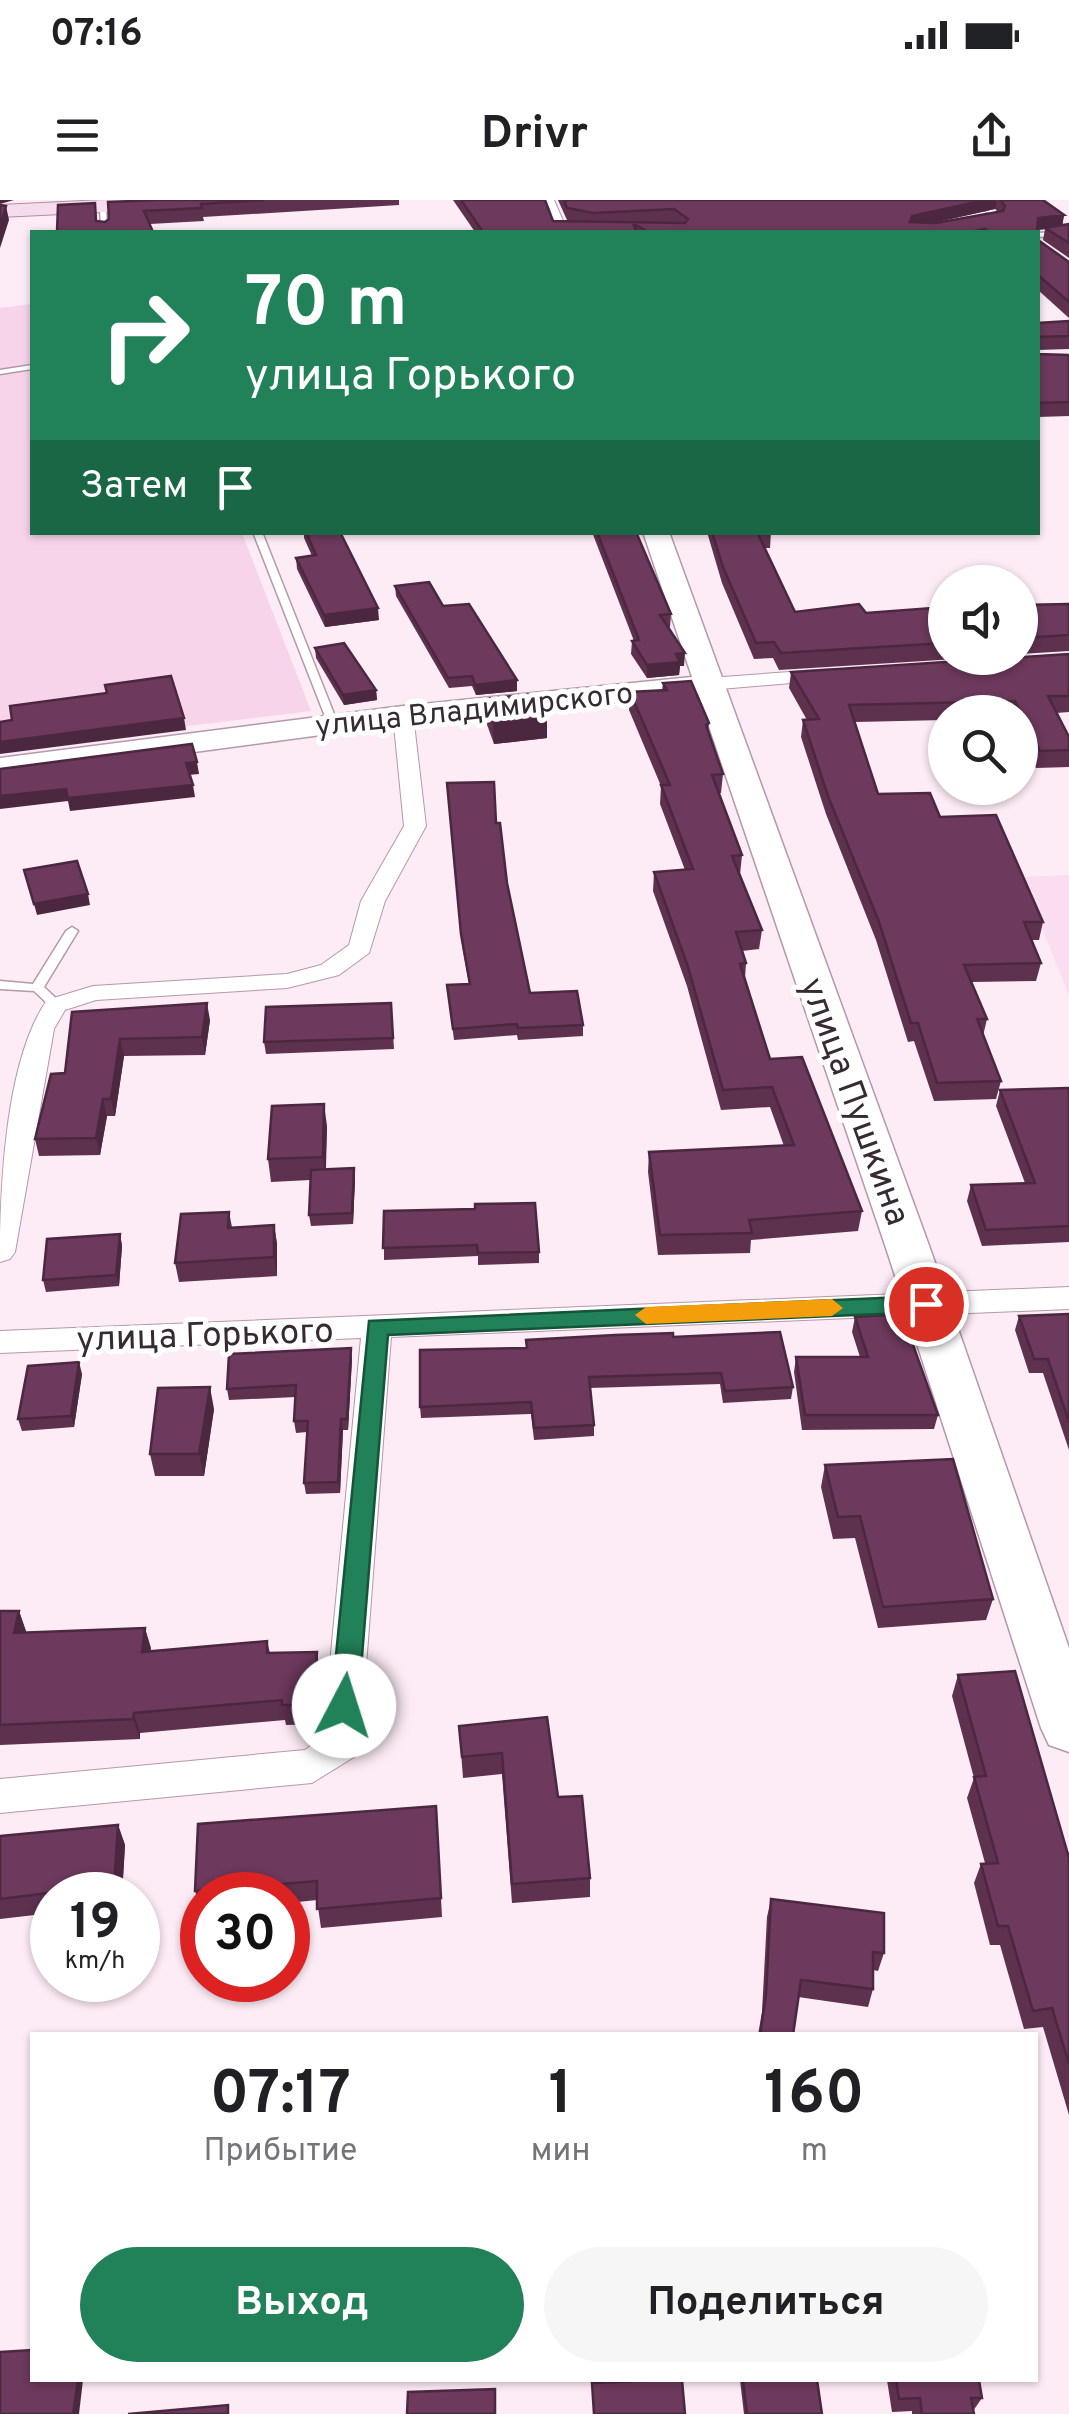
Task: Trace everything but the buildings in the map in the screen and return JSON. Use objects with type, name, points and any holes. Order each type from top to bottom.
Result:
[{"type":"main road","points":[[0,211],[228,200]]},
{"type":"street","points":[[548,200],[564,229]]},
{"type":"street","points":[[978,200],[1015,230]]},
{"type":"street","points":[[979,220],[996,217]]},
{"type":"street","name":"улица Пушкина","points":[[657,535],[926,1304],[1069,1728]]},
{"type":"street","name":"улица Владимирского","points":[[0,768],[402,715],[708,684],[856,674]]},
{"type":"street","points":[[0,1252],[47,996],[287,980],[330,970],[360,948],[372,902],[414,826],[402,715]]},
{"type":"street","name":"улица Горького","points":[[0,1342],[1069,1298]]},
{"type":"street","points":[[0,1796],[312,1766],[341,1745],[377,1327]]},
{"type":"lane","points":[[102,206],[104,230]]},
{"type":"lane","points":[[1040,235],[1069,233]]},
{"type":"lane","points":[[0,372],[30,367]]},
{"type":"lane","points":[[259,535],[332,724]]},
{"type":"lane","points":[[0,984],[47,996],[72,931]]},
{"type":"shaded area","points":[[30,304],[30,535],[243,535],[311,711],[0,749],[0,308]]},
{"type":"shaded area","points":[[1069,875],[1069,995],[1021,877]]},
{"type":"slow traffic","points":[[646,1315],[832,1308]]},
{"type":"route","points":[[344,1706],[377,1327],[926,1304]]}]
